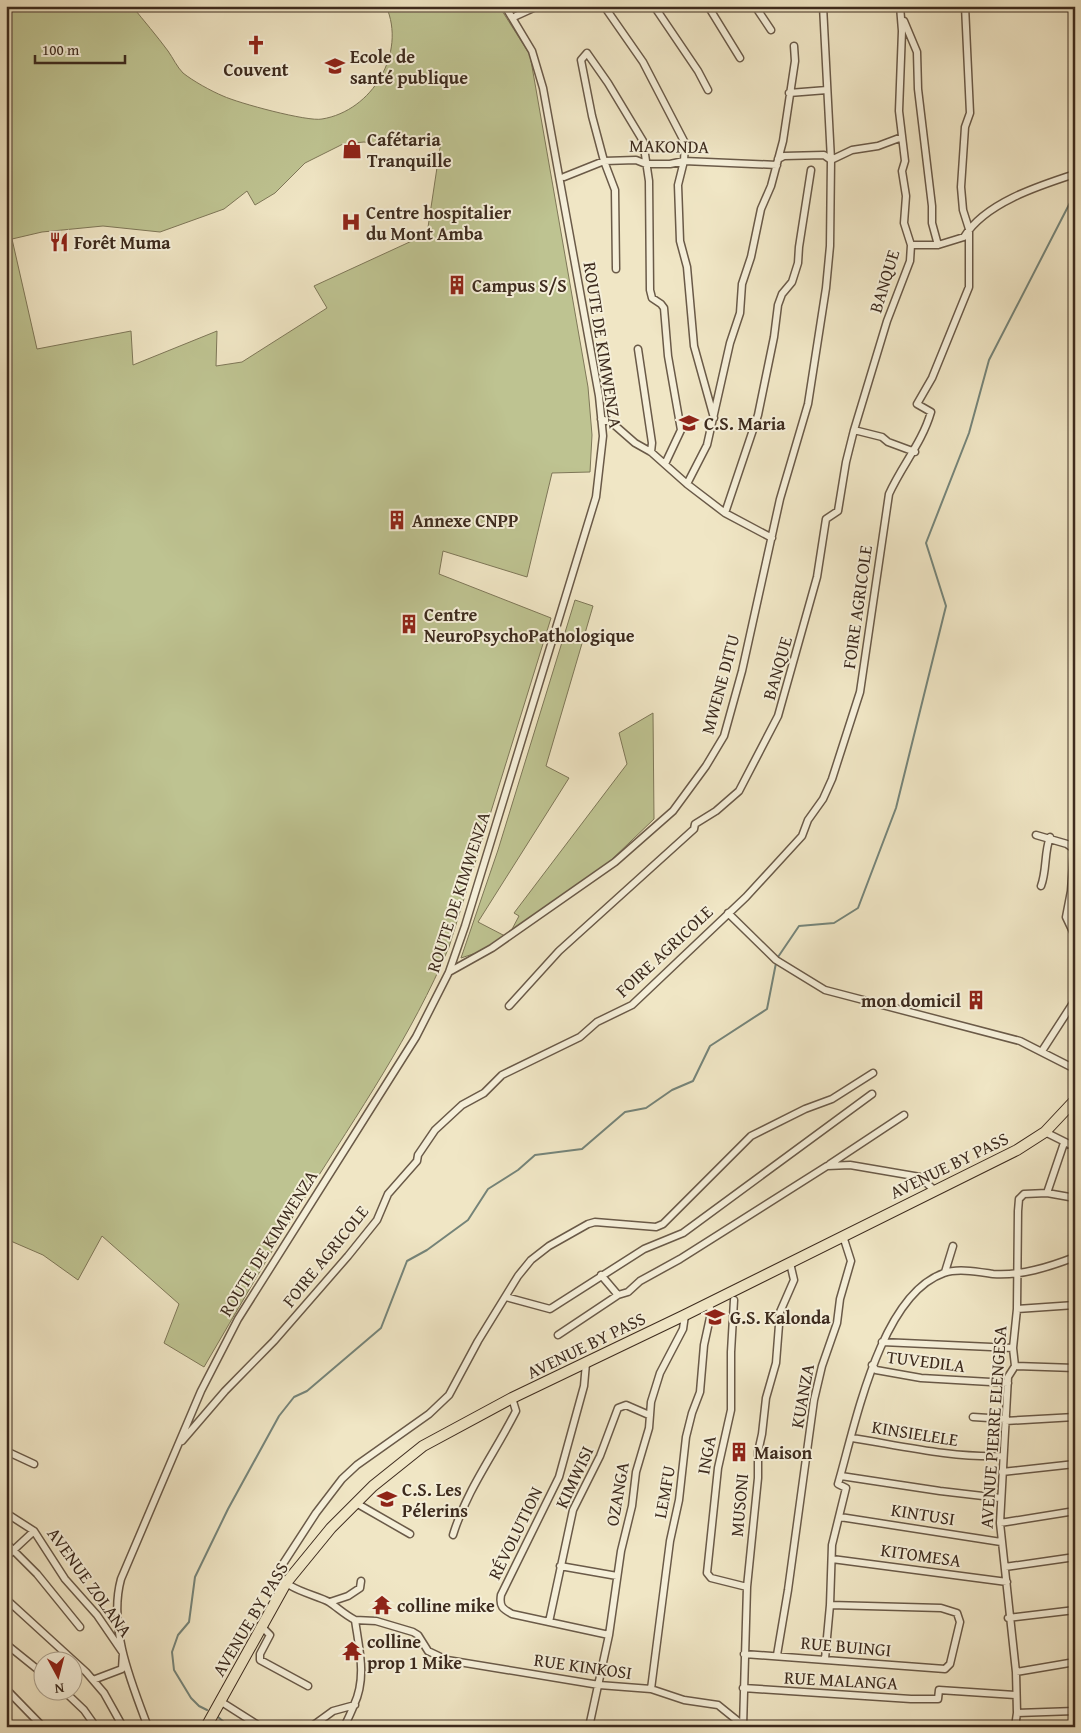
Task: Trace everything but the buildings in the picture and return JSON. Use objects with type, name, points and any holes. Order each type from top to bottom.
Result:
[{"type":"highway","name":"AVENUE BY PASS","points":[[206,1727],[263,1628],[286,1583],[326,1533],[356,1502],[399,1463],[423,1446],[512,1398],[685,1315],[1017,1150],[1045,1132],[1075,1100]]},
{"type":"street","name":"ROUTE DE KIMWENZA","points":[[148,1725],[123,1653],[117,1600],[120,1579],[201,1391],[230,1334],[416,1037],[449,972],[465,926],[595,503],[601,461],[602,419],[591,350],[543,88],[532,52],[520,28],[505,6]]},
{"type":"street","points":[[516,16],[538,6]]},
{"type":"street","points":[[604,6],[643,62],[661,93],[664,105],[685,143],[684,161],[678,185],[680,241],[687,267],[694,346],[714,419]]},
{"type":"street","points":[[654,6],[698,71],[708,90]]},
{"type":"street","points":[[708,6],[740,58]]},
{"type":"street","points":[[755,6],[771,30]]},
{"type":"street","name":"MWENE DITU","points":[[449,972],[492,948],[613,864],[674,811],[706,766],[725,734],[742,671],[780,499],[808,404],[818,342],[830,246],[831,160],[823,6]]},
{"type":"street","points":[[965,6],[970,108],[964,137],[961,202],[969,229]]},
{"type":"street","points":[[901,8],[899,111],[905,161],[902,169],[906,196],[904,223],[911,245],[938,245],[964,237],[969,229],[993,208],[1075,174]]},
{"type":"street","points":[[901,8],[910,38],[917,52],[918,89],[932,206],[932,223],[938,245]]},
{"type":"street","points":[[687,484],[707,445],[730,343],[740,313],[742,284],[751,257],[761,209],[771,186],[777,162],[795,61],[794,46]]},
{"type":"street","points":[[616,269],[615,190],[604,161],[586,89],[581,60],[587,54],[608,83],[643,141],[649,181],[650,290],[652,298],[664,308],[668,356],[681,430],[666,464]]},
{"type":"street","points":[[789,93],[827,90]]},
{"type":"street","points":[[831,160],[852,150],[878,146],[902,137]]},
{"type":"street","name":"MAKONDA","points":[[564,176],[604,161],[636,160],[646,164],[670,164],[684,161],[777,162],[784,156],[824,155],[831,160]]},
{"type":"street","points":[[725,513],[758,415],[774,337],[778,305],[796,273],[811,170]]},
{"type":"street","name":"FOIRE AGRICOLE","points":[[177,1446],[316,1294],[376,1221],[388,1194],[417,1161],[418,1154],[435,1130],[462,1105],[484,1093],[502,1075],[580,1037],[597,1022],[630,1007],[746,897],[802,836],[808,820],[823,799],[832,779],[860,692],[889,494],[900,470],[915,452],[931,412],[918,404],[934,375],[968,287],[969,229]]},
{"type":"street","name":"BANQUE","points":[[509,1006],[559,951],[694,828],[695,824],[716,811],[736,793],[750,773],[783,703],[817,577],[826,519],[838,511],[846,462],[854,430],[887,321],[910,261],[911,245]]},
{"type":"street","points":[[638,349],[652,443],[651,452]]},
{"type":"street","points":[[602,419],[611,422],[635,443],[651,452],[687,484],[725,513],[772,538]]},
{"type":"street","points":[[854,430],[882,436],[888,442],[915,452]]},
{"type":"street","points":[[1036,835],[1050,838],[1074,849],[1071,891],[1066,917],[1075,936]]},
{"type":"street","points":[[1041,886],[1046,864],[1045,850],[1050,838]]},
{"type":"street","points":[[728,913],[776,960],[825,990],[1011,1038],[1042,1051],[1075,1069]]},
{"type":"street","points":[[1042,1051],[1075,1000]]},
{"type":"street","points":[[344,1727],[355,1704],[362,1661],[355,1620],[345,1615],[330,1602],[286,1583],[280,1578],[278,1570],[316,1513],[357,1465],[401,1435],[445,1400],[458,1381],[471,1353],[522,1271],[549,1246],[588,1224],[596,1222],[656,1227],[663,1224],[751,1136],[805,1109],[832,1099],[873,1073]]},
{"type":"street","points":[[506,1297],[550,1309],[644,1249],[683,1233],[872,1094]]},
{"type":"street","points":[[558,1335],[618,1296],[628,1292],[640,1281],[680,1259],[827,1166],[904,1115]]},
{"type":"street","points":[[1045,1132],[1075,1147]]},
{"type":"street","points":[[1064,1143],[1047,1193],[1075,1198]]},
{"type":"street","points":[[827,1166],[850,1165],[914,1176],[922,1178],[934,1190]]},
{"type":"street","name":"AVENUE PIERRE ELENGESA","points":[[1015,1727],[1017,1713],[1015,1695],[1016,1672],[1008,1618],[1007,1582],[1001,1542],[1000,1498],[1008,1377],[1015,1366],[1013,1348],[1017,1309],[1018,1204],[1021,1196],[1028,1193],[1047,1193]]},
{"type":"street","name":"KUANZA","points":[[777,1655],[790,1581],[814,1400],[822,1366],[837,1323],[840,1299],[851,1261],[843,1236]]},
{"type":"street","points":[[945,1272],[953,1246]]},
{"type":"street","points":[[825,1658],[830,1605],[832,1545],[846,1488],[838,1484],[872,1366],[882,1342],[906,1302],[929,1281],[945,1272],[1017,1273],[1075,1257]]},
{"type":"street","name":"MUSONI","points":[[744,1726],[743,1688],[747,1587],[758,1478],[758,1452],[766,1398],[776,1363],[780,1312],[794,1280],[790,1263]]},
{"type":"street","points":[[601,1275],[618,1296]]},
{"type":"street","name":"INGA","points":[[734,1300],[730,1352],[731,1410],[718,1468],[707,1573],[711,1578],[747,1587]]},
{"type":"street","name":"LEMFU","points":[[651,1689],[670,1541],[679,1500],[686,1437],[700,1392],[704,1345],[711,1313],[709,1303]]},
{"type":"street","points":[[1017,1309],[1075,1305]]},
{"type":"street","name":"OZANGA","points":[[589,1727],[609,1635],[617,1576],[632,1506],[636,1472],[649,1428],[649,1415],[660,1373],[683,1329],[685,1315]]},
{"type":"street","points":[[882,1342],[1013,1348]]},
{"type":"street","name":"RÉVOLUTION","points":[[586,1363],[584,1386],[560,1478],[500,1599],[502,1609],[512,1614],[609,1635]]},
{"type":"street","name":"TUVEDILA","points":[[872,1366],[876,1370],[921,1378],[1008,1383]]},
{"type":"street","points":[[1015,1366],[1075,1368]]},
{"type":"street","points":[[454,1535],[460,1513],[473,1484],[498,1446],[502,1434],[516,1411],[512,1398]]},
{"type":"street","name":"KIMWISI","points":[[549,1622],[573,1510],[600,1456],[618,1408],[626,1405],[649,1415]]},
{"type":"street","points":[[973,1417],[1005,1420],[1075,1417]]},
{"type":"street","name":"KINSIELELE","points":[[852,1438],[950,1454],[977,1457],[1003,1456]]},
{"type":"street","points":[[6,1451],[34,1464]]},
{"type":"street","points":[[1002,1472],[1075,1464]]},
{"type":"street","points":[[841,1476],[940,1492],[1000,1498]]},
{"type":"street","points":[[356,1502],[410,1534]]},
{"type":"street","points":[[1000,1523],[1075,1511]]},
{"type":"street","name":"AVENUE ZOLANA","points":[[6,1513],[34,1531],[65,1579],[97,1615],[123,1653]]},
{"type":"street","name":"KINTUSI","points":[[840,1517],[1001,1542]]},
{"type":"street","points":[[6,1557],[34,1531]]},
{"type":"street","points":[[6,1543],[14,1549],[80,1627]]},
{"type":"street","points":[[1005,1567],[1075,1557]]},
{"type":"street","name":"KITOMESA","points":[[832,1560],[1007,1582]]},
{"type":"street","points":[[560,1566],[617,1576]]},
{"type":"street","points":[[330,1602],[360,1588],[361,1581]]},
{"type":"street","points":[[6,1599],[93,1680],[104,1693],[123,1727]]},
{"type":"street","name":"RUE BUINGI","points":[[744,1654],[825,1658],[945,1669],[950,1664],[960,1622],[957,1613],[941,1608],[830,1605]]},
{"type":"street","points":[[1008,1618],[1075,1610]]},
{"type":"street","name":"RUE KINKOSI","points":[[355,1620],[376,1621],[418,1635],[428,1651],[447,1660],[599,1685],[651,1689],[684,1700],[718,1705],[744,1726]]},
{"type":"street","points":[[263,1628],[270,1635],[260,1654],[260,1660],[308,1686]]},
{"type":"street","points":[[6,1644],[32,1665]]},
{"type":"street","points":[[93,1680],[122,1669],[123,1653]]},
{"type":"street","points":[[1016,1672],[1075,1662]]},
{"type":"street","name":"RUE MALANGA","points":[[743,1688],[938,1699],[939,1690],[1015,1695]]},
{"type":"street","points":[[6,1689],[43,1727]]},
{"type":"street","points":[[74,1700],[84,1710],[96,1727]]},
{"type":"street","points":[[220,1701],[261,1727]]},
{"type":"street","points":[[311,1727],[333,1711],[355,1704]]},
{"type":"street","points":[[1017,1713],[1075,1712]]},
{"type":"street","points":[[138,1727],[148,1725]]},
{"type":"green space","points":[[6,6],[132,6],[164,45],[181,71],[197,82],[218,94],[243,103],[288,115],[322,119],[340,114],[356,105],[370,92],[381,77],[388,60],[392,42],[391,24],[386,6],[499,6],[530,55],[588,387],[592,435],[590,472],[552,473],[527,577],[443,551],[439,574],[551,618],[449,947],[401,1042],[365,1103],[280,1237],[204,1367],[164,1343],[179,1304],[102,1236],[78,1280],[43,1255],[6,1239]],"holes":[[[421,138],[441,141],[427,234],[314,286],[327,308],[242,362],[216,366],[217,331],[133,365],[131,331],[37,349],[12,239],[42,232],[103,226],[160,232],[224,209],[247,191],[255,205],[275,193],[305,163],[343,144],[364,142],[377,144]]]},
{"type":"green space","points":[[575,600],[593,606],[546,766],[569,778],[478,922],[505,936],[510,933],[519,916],[514,913],[627,764],[619,733],[653,713],[654,819],[607,864],[488,949],[461,958],[498,850]]},
{"type":"waterway","points":[[778,957],[799,926],[834,923],[858,908],[896,808],[946,606],[926,543],[969,433],[989,360],[1075,193]]},
{"type":"waterway","points":[[207,1710],[199,1706],[191,1698],[174,1670],[172,1652],[178,1635],[189,1622],[195,1577],[228,1509],[279,1416],[294,1397],[307,1391],[381,1328],[407,1261],[427,1250],[468,1220],[488,1189],[518,1170],[535,1155],[582,1149],[625,1112],[646,1108],[672,1090],[693,1081],[710,1046],[767,1009],[776,963]]},
{"type":"waterway","points":[[218,1717],[230,1727]]},
{"type":"place","name":"Couvent","points":[[256,45]]},
{"type":"place","name":"Ecole de santé publique","points":[[335,66]]},
{"type":"place","name":"Cafétaria Tranquille","points":[[352,149]]},
{"type":"place","name":"Centre hospitalier du Mont Amba","points":[[351,222]]},
{"type":"place","name":"Forêt Muma","points":[[59,242]]},
{"type":"place","name":"Campus S/S","points":[[457,285]]},
{"type":"place","name":"C.S. Maria","points":[[689,423]]},
{"type":"place","name":"Annexe CNPP","points":[[397,520]]},
{"type":"place","name":"Centre NeuroPsychoPathologique","points":[[409,624]]},
{"type":"place","name":"mon domicil","points":[[976,1000]]},
{"type":"place","name":"G.S. Kalonda","points":[[715,1317]]},
{"type":"place","name":"Maison","points":[[739,1452]]},
{"type":"place","name":"C.S. Les Pélerins","points":[[387,1499]]},
{"type":"place","name":"colline mike","points":[[382,1605]]},
{"type":"place","name":"colline prop 1 Mike","points":[[352,1651]]}]
